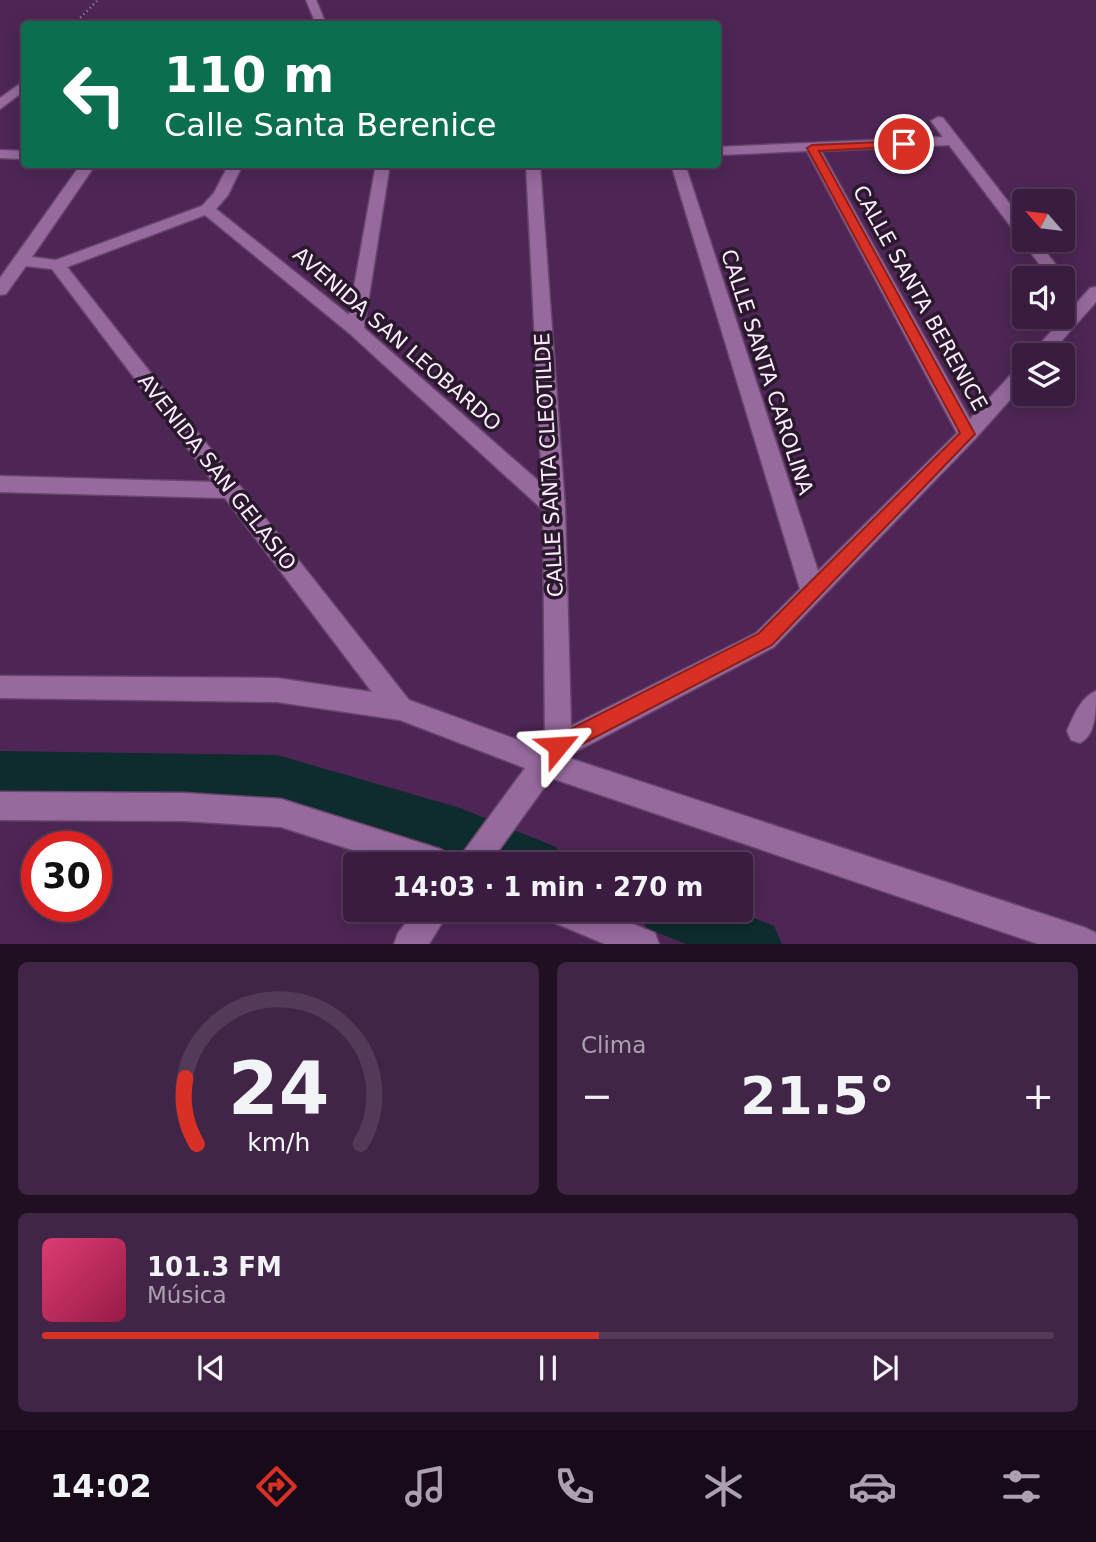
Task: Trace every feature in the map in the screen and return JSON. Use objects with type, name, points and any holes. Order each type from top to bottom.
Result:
[{"type":"street","points":[[311,0],[320,21]]},
{"type":"street","points":[[0,85],[21,85]]},
{"type":"street","points":[[0,106],[21,88]]},
{"type":"street","points":[[938,121],[1012,217]]},
{"type":"street","points":[[721,151],[953,141]]},
{"type":"street","name":"CALLE SANTA BERENICE","points":[[812,148],[968,434]]},
{"type":"street","points":[[0,154],[21,155]]},
{"type":"street","points":[[0,290],[86,168]]},
{"type":"street","points":[[21,260],[57,265],[175,223],[207,209],[220,195],[234,168]]},
{"type":"street","points":[[355,329],[382,168]]},
{"type":"street","name":"CALLE SANTA CLEOTILDE","points":[[533,168],[554,507],[553,755]]},
{"type":"street","name":"CALLE SANTA CAROLINA","points":[[679,168],[813,593]]},
{"type":"street","name":"AVENIDA SAN LEOBARDO","points":[[207,209],[355,329],[554,507]]},
{"type":"street","points":[[1038,252],[1049,266]]},
{"type":"street","name":"AVENIDA SAN GELASIO","points":[[57,265],[400,708]]},
{"type":"street","points":[[1050,343],[1096,292]]},
{"type":"street","points":[[1075,300],[1081,308]]},
{"type":"street","points":[[482,852],[553,755],[765,639],[968,434],[1012,385]]},
{"type":"street","points":[[0,484],[232,490]]},
{"type":"street","points":[[0,687],[277,690],[400,708],[553,755],[1086,943]]},
{"type":"street","points":[[1080,731],[1096,704]]},
{"type":"street","points":[[0,806],[184,807],[281,813],[403,852]]},
{"type":"street","points":[[409,943],[426,922]]},
{"type":"street","points":[[592,922],[645,943]]},
{"type":"path","points":[[77,21],[98,0]]},
{"type":"waterway","points":[[0,773],[277,777],[460,832],[509,852]]},
{"type":"waterway","points":[[696,922],[756,944]]},
{"type":"route","points":[[558,746],[765,639],[968,434],[812,148],[904,144]]}]
